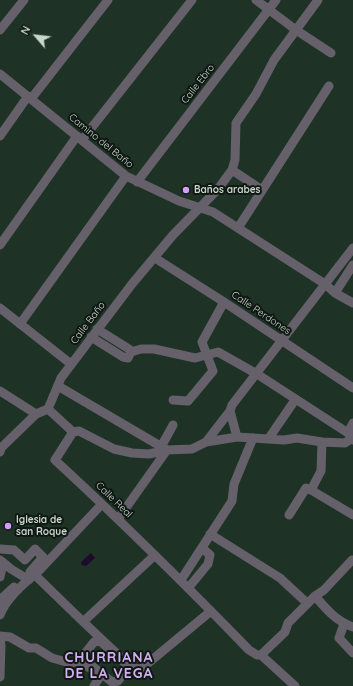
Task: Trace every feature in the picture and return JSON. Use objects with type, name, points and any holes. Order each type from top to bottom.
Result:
[{"type":"street","points":[[0,30],[24,0]]},
{"type":"street","points":[[0,136],[108,0]]},
{"type":"street","points":[[0,245],[80,138],[192,0]]},
{"type":"street","points":[[256,0],[296,30],[331,53]]},
{"type":"street","name":"Calle Ebro","points":[[136,182],[276,0]]},
{"type":"street","points":[[262,190],[232,170],[235,160],[236,123],[256,94],[274,60],[318,0]]},
{"type":"street","name":"Camino del Baño","points":[[0,74],[126,176],[179,201],[213,212],[325,284],[335,293],[353,304]]},
{"type":"street","points":[[238,228],[328,86]]},
{"type":"street","name":"Calle Baño","points":[[48,409],[61,378],[91,337],[132,284],[173,235],[218,190],[232,170]]},
{"type":"street","points":[[20,324],[126,176]]},
{"type":"street","points":[[206,442],[230,411],[232,405],[353,248]]},
{"type":"street","name":"Calle Perdones","points":[[155,258],[353,388]]},
{"type":"street","points":[[335,293],[353,265]]},
{"type":"street","points":[[173,400],[188,401],[213,371],[202,342],[224,302]]},
{"type":"street","points":[[0,308],[71,364]]},
{"type":"street","points":[[98,329],[129,349],[131,352]]},
{"type":"street","points":[[91,337],[123,357],[128,358],[131,352]]},
{"type":"street","points":[[131,352],[154,349],[195,358],[218,352],[257,374],[351,437]]},
{"type":"street","points":[[58,386],[164,448]]},
{"type":"street","points":[[0,391],[36,414]]},
{"type":"street","points":[[269,438],[295,400]]},
{"type":"street","points":[[0,452],[1,448],[36,414],[48,409],[73,432],[79,431],[114,450],[149,454],[164,448],[192,449],[206,442],[236,437],[284,440],[297,438],[322,442],[345,443],[351,437],[353,424]]},
{"type":"street","points":[[230,411],[236,437]]},
{"type":"street","points":[[118,519],[143,484],[164,448],[173,425]]},
{"type":"street","name":"Calle Real","points":[[73,432],[55,460],[188,588]]},
{"type":"street","points":[[181,580],[232,501],[234,484],[254,438]]},
{"type":"street","points":[[311,490],[321,471],[322,442]]},
{"type":"street","points":[[289,515],[306,488],[353,515]]},
{"type":"street","points":[[1,612],[30,577],[102,504]]},
{"type":"street","points":[[210,534],[280,578],[307,603]]},
{"type":"street","points":[[202,548],[210,555],[208,564],[188,588],[249,650],[257,656],[261,655],[295,686]]},
{"type":"street","points":[[0,549],[14,550],[25,560],[35,549],[44,557],[30,577],[0,600]]},
{"type":"street","points":[[84,622],[155,555]]},
{"type":"street","points":[[261,655],[285,632],[288,623],[307,603],[324,590],[353,560]]},
{"type":"street","points":[[0,577],[2,561],[30,577],[84,622],[96,635],[133,668],[141,669],[211,611]]},
{"type":"street","points":[[315,596],[334,618],[348,626],[339,638],[353,653]]},
{"type":"street","points":[[80,662],[96,635]]},
{"type":"street","points":[[0,677],[2,646],[0,637],[10,637],[29,648],[36,648],[52,658],[70,663],[80,662],[90,668],[92,666],[112,682],[118,681],[127,670],[126,664],[100,641],[94,642],[82,657],[80,662]]},
{"type":"street","points":[[80,662],[96,682],[109,686]]},
{"type":"street","points":[[118,685],[133,668]]},
{"type":"shaded area","points":[[91,553],[95,558],[86,566],[82,566],[81,562]]},
{"type":"place","name":"Baños arabes","points":[[186,190]]},
{"type":"place","name":"Iglesia de san Roque","points":[[8,526]]},
{"type":"district","name":"CHURRIANA DE LA VEGA","points":[[109,666]]}]
